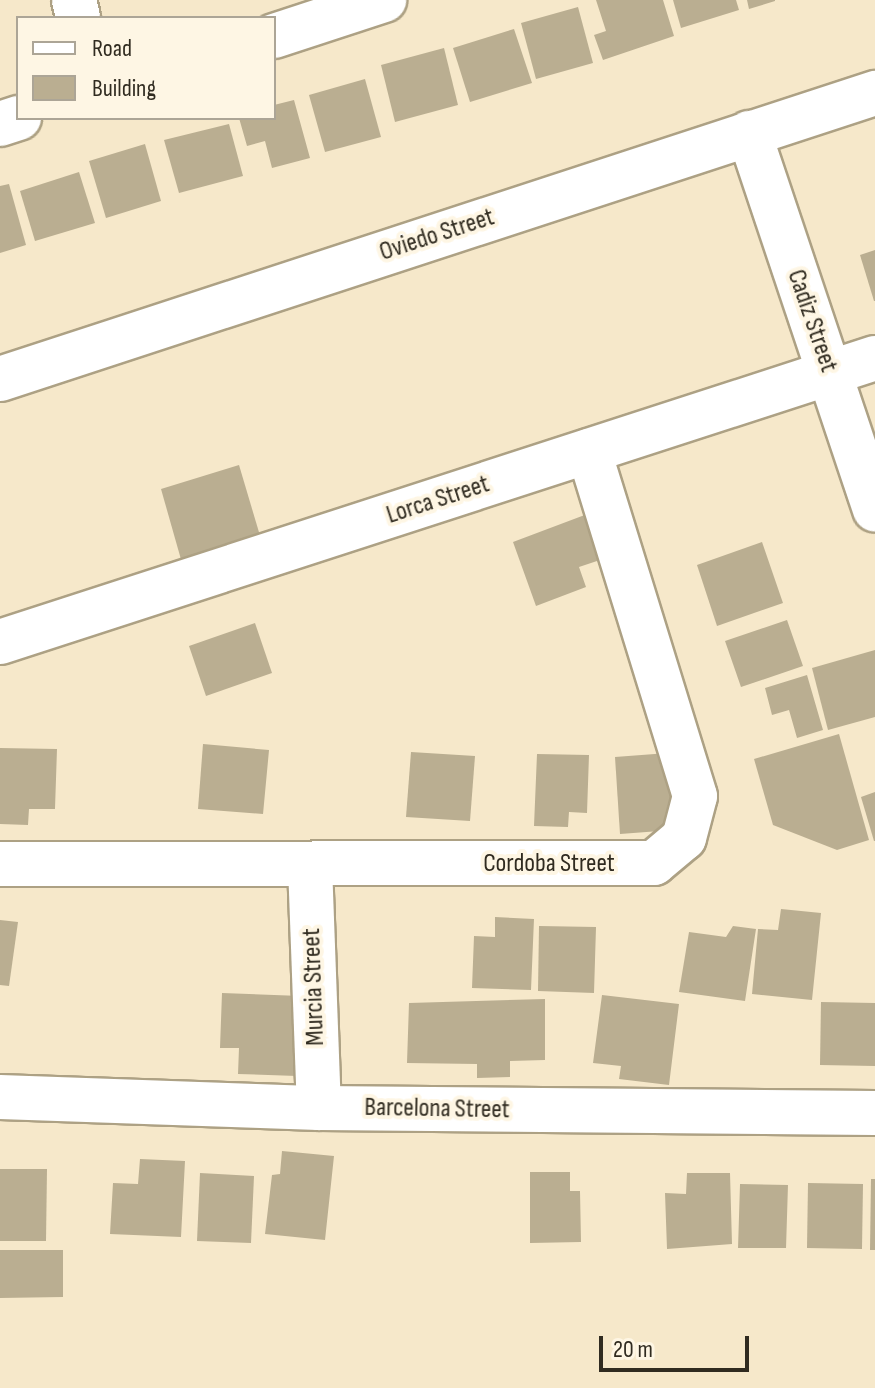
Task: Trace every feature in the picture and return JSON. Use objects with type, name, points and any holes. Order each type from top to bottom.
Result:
[{"type":"street","points":[[276,35],[318,10],[384,0]]},
{"type":"street","name":"Oviedo Street","points":[[0,379],[875,93]]},
{"type":"street","name":"Cadiz Street","points":[[749,133],[875,509]]},
{"type":"street","name":"Lorca Street","points":[[0,642],[875,358]]},
{"type":"street","name":"Cordoba Street","points":[[0,864],[654,863],[684,838],[695,796],[589,451]]},
{"type":"street","name":"Murcia Street","points":[[310,865],[319,1108]]},
{"type":"street","name":"Barcelona Street","points":[[0,1097],[319,1108],[875,1113]]},
{"type":"building","points":[[596,0],[663,0],[674,36],[603,60],[594,35],[606,31]]},
{"type":"building","points":[[673,0],[736,0],[739,10],[681,28]]},
{"type":"building","points":[[747,0],[775,0],[775,1],[749,9]]},
{"type":"building","points":[[578,7],[593,63],[536,79],[521,23]]},
{"type":"building","points":[[514,29],[532,83],[470,102],[453,48]]},
{"type":"building","points":[[444,48],[458,105],[395,122],[381,65]]},
{"type":"building","points":[[365,79],[381,137],[325,152],[309,95]]},
{"type":"building","points":[[294,100],[310,158],[272,168],[265,141],[247,146],[240,120],[276,120],[276,104]]},
{"type":"building","points":[[229,124],[243,176],[179,193],[164,140]]},
{"type":"building","points":[[145,144],[161,201],[106,218],[89,161]]},
{"type":"building","points":[[79,172],[95,223],[35,241],[20,191]]},
{"type":"building","points":[[9,184],[26,245],[0,253],[0,186]]},
{"type":"building","points":[[875,250],[875,301],[874,301],[860,255]]},
{"type":"building","points":[[239,465],[261,539],[182,563],[161,489]]},
{"type":"building","points":[[590,513],[606,558],[579,567],[586,587],[536,606],[513,542]]},
{"type":"building","points":[[762,542],[783,603],[717,626],[697,565]]},
{"type":"building","points":[[787,620],[803,666],[741,687],[725,641]]},
{"type":"building","points":[[255,623],[272,673],[206,696],[189,646]]},
{"type":"building","points":[[875,650],[875,717],[828,730],[812,668]]},
{"type":"building","points":[[807,675],[823,730],[797,738],[789,710],[772,715],[765,688]]},
{"type":"building","points":[[839,734],[869,840],[837,850],[773,825],[754,759]]},
{"type":"building","points":[[203,744],[269,750],[263,814],[198,809]]},
{"type":"building","points":[[0,748],[57,749],[55,809],[29,809],[28,825],[0,824]]},
{"type":"building","points":[[411,752],[475,756],[470,821],[406,817]]},
{"type":"building","points":[[668,753],[673,830],[620,834],[615,757]]},
{"type":"building","points":[[537,754],[589,755],[587,813],[569,812],[568,827],[534,826]]},
{"type":"building","points":[[875,792],[875,841],[874,841],[861,797]]},
{"type":"building","points":[[781,909],[821,913],[812,1000],[752,994],[758,929],[778,930]]},
{"type":"building","points":[[495,917],[534,919],[531,990],[472,988],[474,936],[495,937]]},
{"type":"building","points":[[0,920],[18,922],[9,986],[0,985]]},
{"type":"building","points":[[539,926],[596,927],[594,993],[538,991]]},
{"type":"building","points":[[733,926],[756,929],[745,1001],[679,992],[689,932],[726,937]]},
{"type":"building","points":[[222,993],[301,996],[297,1076],[238,1074],[239,1048],[220,1048]]},
{"type":"building","points":[[602,995],[679,1004],[669,1085],[619,1079],[621,1066],[593,1063]]},
{"type":"building","points":[[545,999],[545,1060],[510,1061],[510,1077],[477,1078],[477,1064],[407,1063],[409,1003]]},
{"type":"building","points":[[821,1002],[875,1003],[875,1066],[820,1065]]},
{"type":"building","points":[[282,1151],[334,1156],[325,1240],[265,1234],[272,1175],[280,1174]]},
{"type":"building","points":[[140,1159],[185,1161],[181,1237],[110,1234],[113,1183],[138,1184]]},
{"type":"building","points":[[0,1169],[47,1169],[46,1241],[0,1241]]},
{"type":"building","points":[[530,1172],[570,1172],[570,1191],[580,1191],[581,1242],[530,1243]]},
{"type":"building","points":[[200,1173],[254,1176],[251,1243],[197,1241]]},
{"type":"building","points":[[687,1173],[730,1173],[732,1244],[667,1249],[665,1193],[686,1194]]},
{"type":"building","points":[[871,1179],[875,1179],[875,1250],[870,1250]]},
{"type":"building","points":[[808,1183],[863,1184],[862,1249],[807,1248]]},
{"type":"building","points":[[740,1184],[788,1185],[786,1248],[738,1248]]},
{"type":"building","points":[[0,1250],[63,1250],[63,1297],[0,1298]]}]
